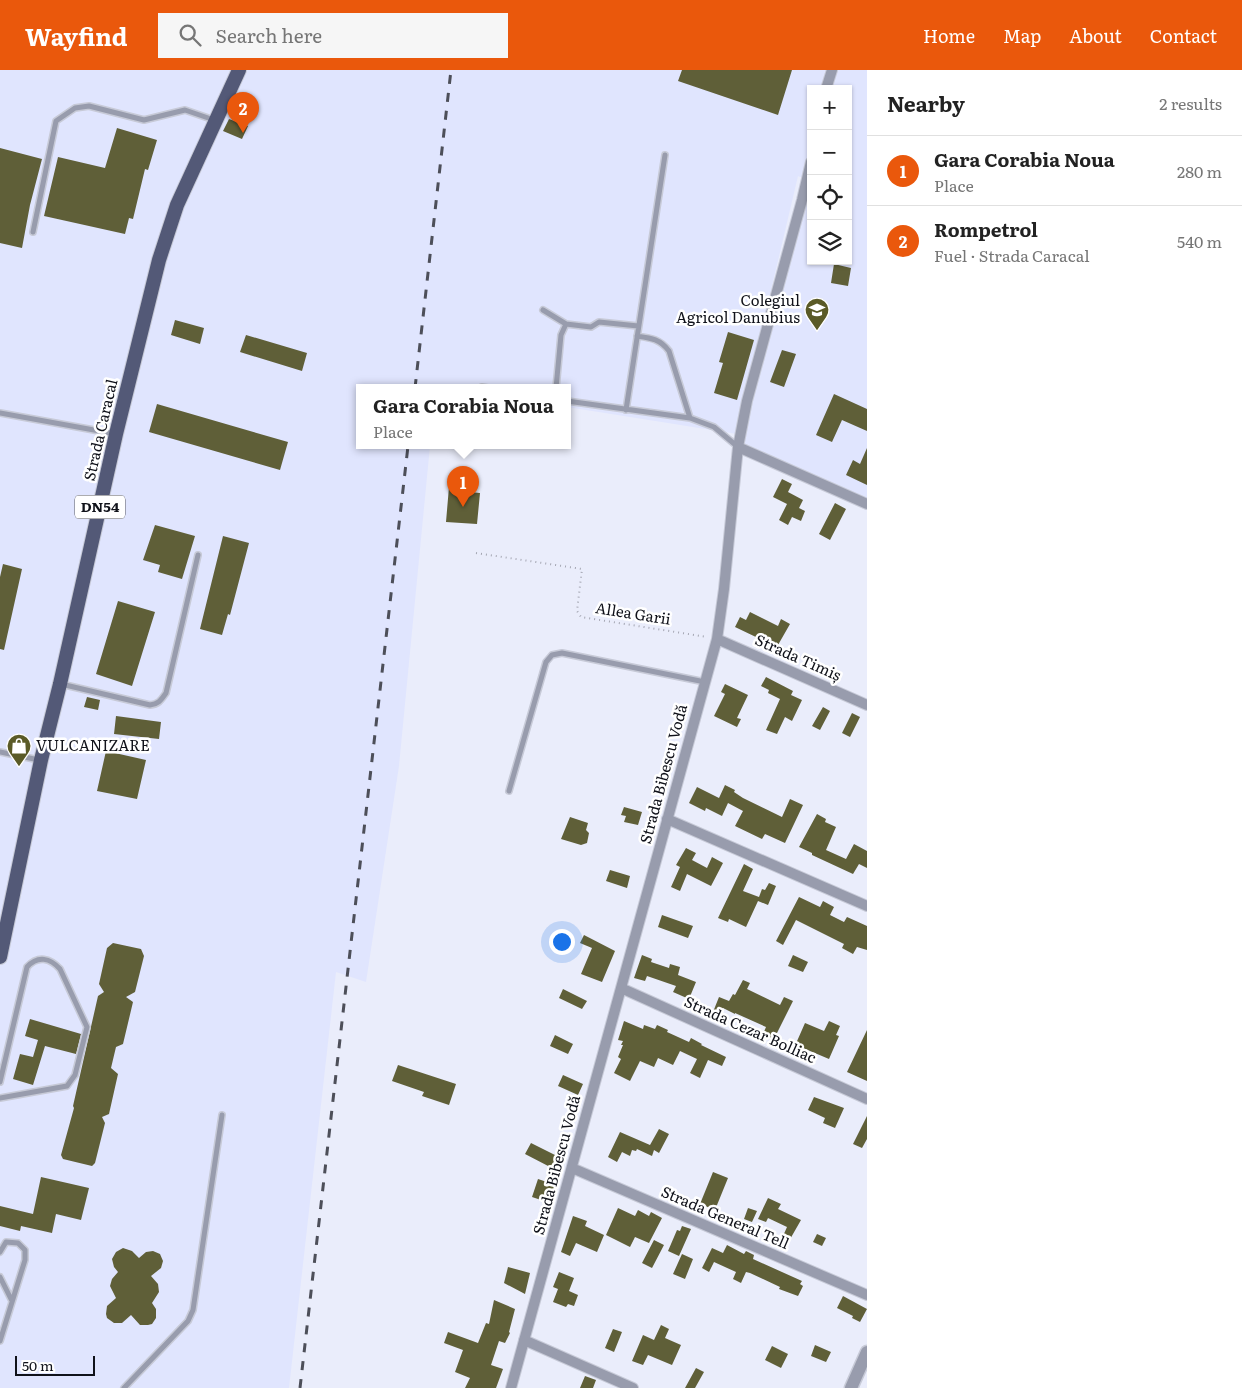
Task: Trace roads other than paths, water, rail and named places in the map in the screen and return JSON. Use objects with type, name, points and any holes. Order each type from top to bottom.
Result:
[{"type":"main road","name":"Strada Caracal","points":[[0,956],[42,760],[116,434],[159,260],[177,205],[239,70]]},
{"type":"street","points":[[827,85],[832,70]]},
{"type":"street","name":"Strada Bibescu Vodă","points":[[511,1388],[717,639],[724,589],[738,447],[747,401],[808,175]]},
{"type":"street","points":[[738,447],[867,504]]},
{"type":"street","name":"Strada Timiș","points":[[717,639],[867,705]]},
{"type":"street","points":[[667,819],[867,906]]},
{"type":"street","name":"Strada Cezar Bolliac","points":[[621,988],[867,1099]]},
{"type":"street","name":"Strada General Tell","points":[[572,1168],[867,1295]]},
{"type":"street","points":[[524,1340],[633,1388]]},
{"type":"street","points":[[851,1388],[867,1352]]},
{"type":"lane","points":[[33,232],[56,120],[75,108],[89,106],[144,120],[186,110],[215,120]]},
{"type":"lane","points":[[626,410],[665,155]]},
{"type":"lane","points":[[543,310],[566,324],[591,327],[599,322],[638,326]]},
{"type":"lane","points":[[556,384],[561,335],[566,324]]},
{"type":"lane","points":[[637,336],[651,338],[663,343],[669,351],[690,418]]},
{"type":"lane","points":[[571,401],[690,418],[714,427],[738,447]]},
{"type":"lane","points":[[0,413],[116,434]]},
{"type":"lane","points":[[60,684],[150,705],[156,704],[161,700],[166,693],[198,555]]},
{"type":"lane","points":[[509,791],[546,662],[552,655],[562,653],[705,682]]},
{"type":"lane","points":[[0,752],[42,760]]},
{"type":"lane","points":[[0,1082],[27,967],[32,961],[39,958],[54,962],[60,969],[86,1027],[75,1075],[67,1086],[0,1098]]},
{"type":"lane","points":[[124,1388],[188,1321],[192,1310],[222,1115]]},
{"type":"lane","points":[[0,1252],[6,1242],[18,1243],[25,1250],[25,1260],[0,1341]]},
{"type":"lane","points":[[0,1277],[12,1301]]},
{"type":"railway","points":[[415,384],[451,70]]},
{"type":"railway","points":[[300,1388],[408,449]]},
{"type":"place","name":"Rompetrol","points":[[243,133]]},
{"type":"place","name":"Colegiul Agricol Danubius","points":[[817,331]]},
{"type":"place","name":"Gara Corabia Noua","points":[[463,507]]},
{"type":"place","name":"VULCANIZARE","points":[[19,767]]}]
